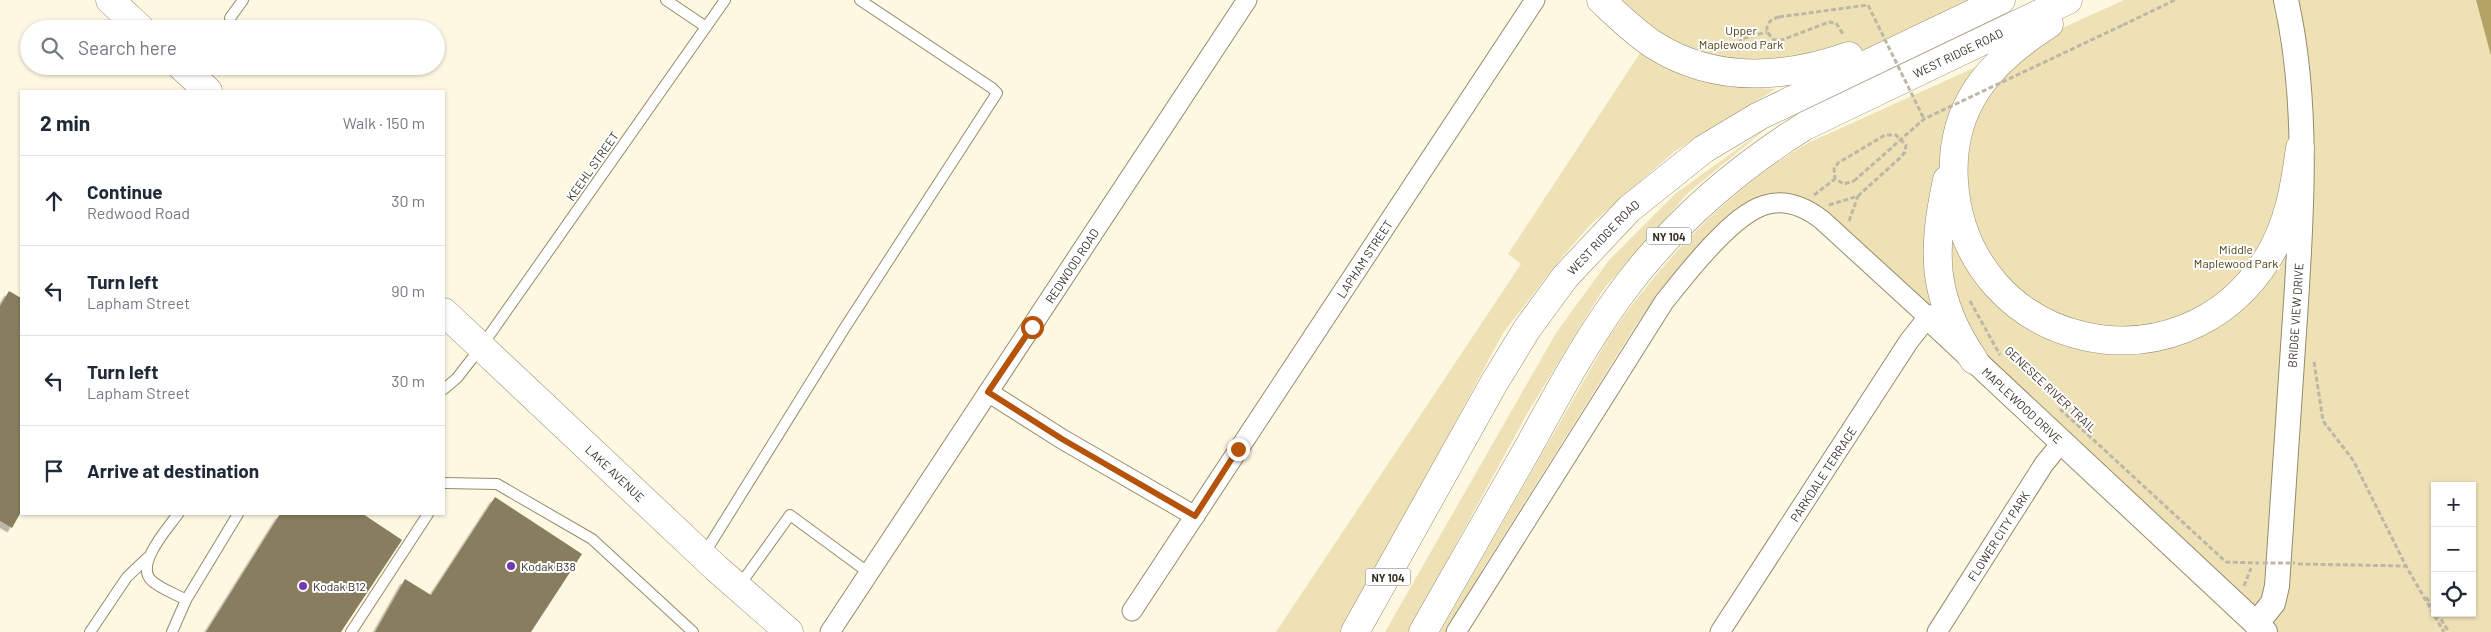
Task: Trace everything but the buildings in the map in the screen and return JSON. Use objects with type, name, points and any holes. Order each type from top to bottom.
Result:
[{"type":"main road","points":[[110,0],[131,20]]},
{"type":"main road","points":[[1601,0],[1641,36],[1680,59],[1723,72],[1761,74],[1791,72],[1831,62],[1999,0]]},
{"type":"main road","name":"WEST RIDGE ROAD","points":[[1355,632],[1494,383],[1527,329],[1565,278],[1629,209],[1704,149],[1758,116],[1999,0]]},
{"type":"main road","name":"WEST RIDGE ROAD","points":[[1423,632],[1600,323],[1638,271],[1680,224],[1734,176],[1779,142],[1805,126],[1861,97],[2068,0]]},
{"type":"main road","points":[[1974,360],[1949,313],[1938,273],[1936,254],[1938,224],[1956,136],[1974,93],[1995,65],[2022,42],[2086,0]]},
{"type":"main road","points":[[191,75],[207,90]]},
{"type":"main road","points":[[1956,136],[1953,174],[1957,210],[1967,242],[1985,273],[2010,300],[2037,319],[2069,333],[2112,341],[2150,339],[2180,330],[2216,312],[2245,287],[2269,256],[2281,233],[2292,194],[2300,148]]},
{"type":"main road","name":"LAKE AVENUE","points":[[445,313],[703,555],[789,632]]},
{"type":"main road","points":[[1370,632],[1418,521]]},
{"type":"street","name":"REDWOOD ROAD","points":[[830,632],[1247,0]]},
{"type":"street","name":"LAPHAM STREET","points":[[1132,611],[1535,0]]},
{"type":"street","name":"BRIDGE VIEW DRIVE","points":[[2257,629],[2273,602],[2277,586],[2298,273],[2300,148],[2297,65],[2286,0]]},
{"type":"street","name":"MAPLEWOOD DRIVE","points":[[1456,632],[1664,302],[1698,260],[1734,223],[1747,212],[1767,204],[1792,204],[1816,216],[2062,442],[2257,629]]},
{"type":"street","name":"PARKDALE TERRACE","points":[[1720,632],[1909,341],[1928,318]]},
{"type":"street","points":[[988,392],[1062,439],[1195,516]]},
{"type":"street","name":"FLOWER CITY PARK","points":[[1937,632],[2044,464],[2062,442]]},
{"type":"lane","points":[[230,18],[242,0]]},
{"type":"lane","points":[[666,0],[706,27]]},
{"type":"lane","name":"KEEHL STREET","points":[[445,388],[457,378],[725,0]]},
{"type":"lane","points":[[703,555],[844,329],[997,93],[860,0]]},
{"type":"lane","points":[[445,485],[497,484],[592,539],[693,632]]},
{"type":"lane","points":[[90,632],[128,577],[147,558],[177,515]]},
{"type":"lane","points":[[172,632],[186,600],[237,515]]},
{"type":"lane","points":[[351,632],[427,515]]},
{"type":"lane","points":[[738,587],[790,515],[869,573]]},
{"type":"lane","points":[[147,558],[148,575],[152,581],[186,600]]},
{"type":"path","points":[[1835,179],[1844,184],[1854,181],[1924,118],[2175,0]]},
{"type":"path","points":[[1767,32],[1769,22],[1779,17],[1868,5],[1924,118]]},
{"type":"path","points":[[1767,32],[1774,40],[1782,40],[1832,22],[1838,25],[1843,34]]},
{"type":"path","points":[[1738,52],[1741,39],[1767,32]]},
{"type":"path","points":[[1829,205],[1858,196],[1905,152],[1906,145],[1896,135],[1885,135],[1838,163],[1834,169],[1835,179]]},
{"type":"path","points":[[1818,192],[1835,179]]},
{"type":"path","points":[[1849,224],[1858,196]]},
{"type":"path","name":"GENESEE RIVER TRAIL","points":[[1967,296],[1999,354],[2007,361]]},
{"type":"path","points":[[2313,355],[2323,422],[2353,460],[2406,566],[2444,632]]},
{"type":"path","name":"GENESEE RIVER TRAIL","points":[[2058,408],[2226,562],[2406,566]]},
{"type":"path","points":[[2406,566],[2431,604]]},
{"type":"path","points":[[2439,617],[2449,632]]},
{"type":"green space","name":"Upper Maplewood Park","points":[[1601,0],[1997,0],[1840,59],[1723,72]]},
{"type":"green space","name":"Middle Maplewood Park","points":[[2124,0],[2476,0],[2491,56],[2491,632],[2265,632],[1928,317],[1786,202],[1795,195],[1769,193],[1744,203],[1732,212],[1666,285],[1636,325],[1482,570],[1483,577],[1448,632],[1440,632],[1609,337],[1629,309],[1674,254],[1698,229],[1723,205],[1778,162],[1808,143]]},
{"type":"green space","points":[[1642,50],[1684,74],[1727,86],[1776,89],[1675,151],[1590,225],[1554,267],[1503,333],[1343,632],[1276,632],[1521,264],[1508,254]]},
{"type":"green space","points":[[1773,123],[1688,193],[1602,291],[1528,412],[1408,632],[1385,632],[1556,333],[1609,260],[1675,194]]},
{"type":"shaded area","points":[[2476,0],[2491,0],[2491,56]]},
{"type":"place","name":"Kodak B38","points":[[511,566]]},
{"type":"place","name":"Kodak B12","points":[[303,586]]},
{"type":"route","points":[[1032,327],[988,392],[1062,439],[1195,516],[1238,449]]}]
